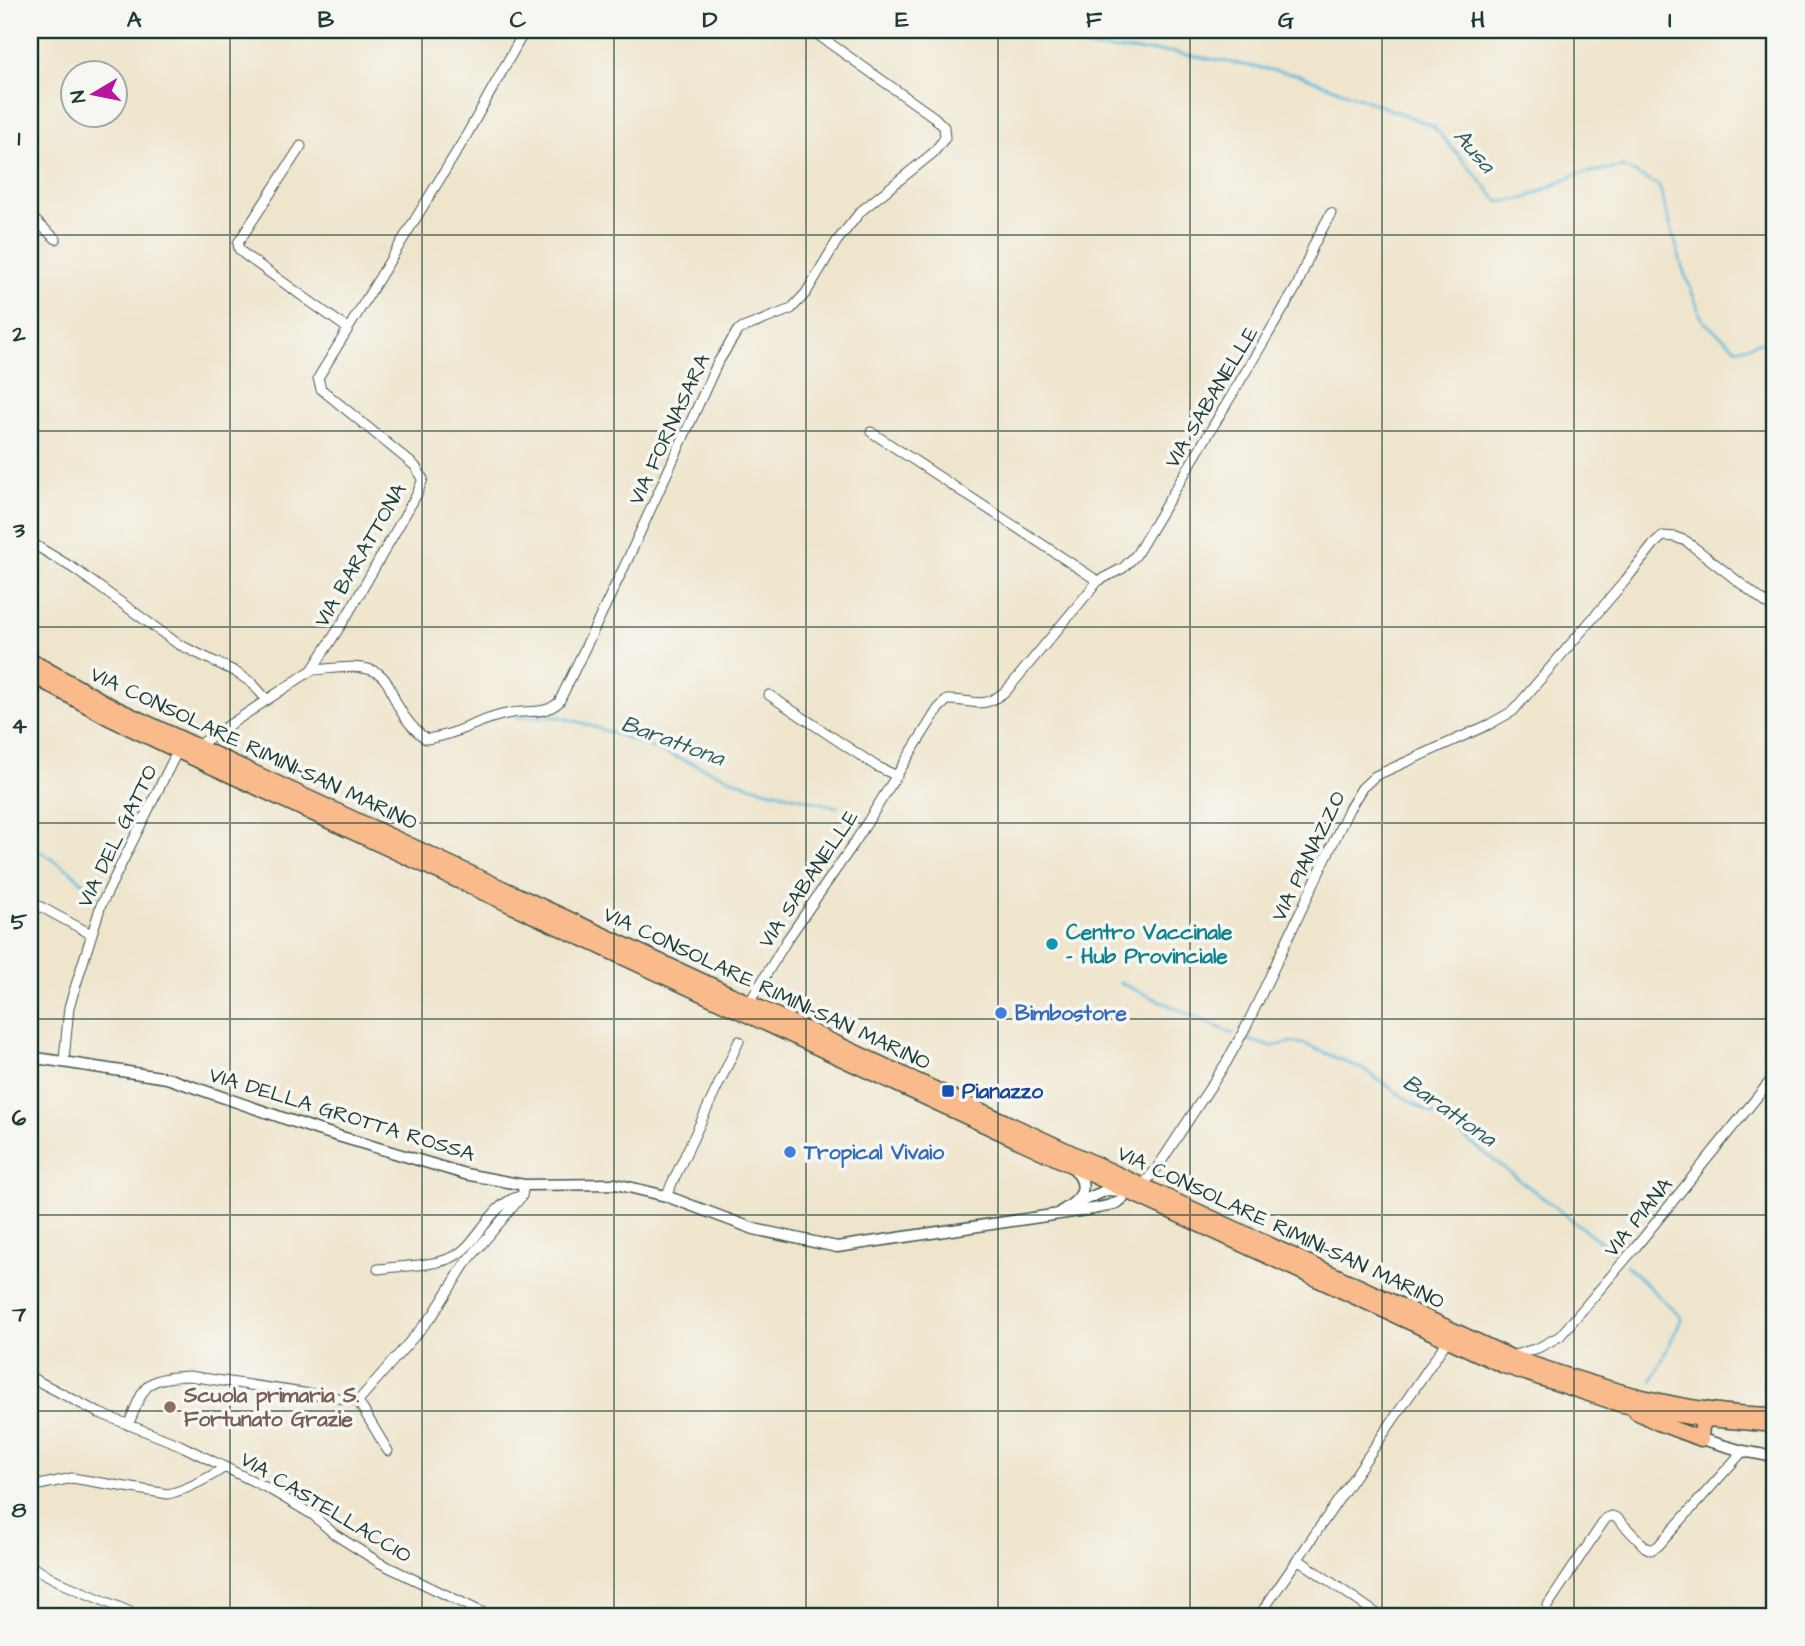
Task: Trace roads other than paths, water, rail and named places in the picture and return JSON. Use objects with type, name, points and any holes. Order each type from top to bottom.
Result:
[{"type":"main road","name":"VIA CONSOLARE RIMINI-SAN MARINO","points":[[30,660],[113,707],[749,1003],[1447,1341],[1504,1366],[1622,1405],[1658,1423],[1703,1429]]},
{"type":"main road","name":"VIA CONSOLARE RIMINI-SAN MARINO","points":[[30,674],[108,718],[1069,1164],[1135,1189],[1509,1356],[1624,1393],[1700,1408],[1775,1415]]},
{"type":"main road","points":[[1703,1429],[1775,1425]]},
{"type":"street","name":"VIA BARATTONA","points":[[200,746],[312,670],[348,614],[417,494],[423,478],[415,466],[321,389],[318,378],[465,138],[526,30]]},
{"type":"street","name":"VIA FORNASARA","points":[[312,670],[360,668],[379,673],[414,730],[426,739],[442,737],[510,713],[551,709],[559,702],[717,364],[738,330],[791,309],[806,293],[837,241],[861,211],[933,153],[945,138],[944,127],[933,117],[811,30]]},
{"type":"street","points":[[301,146],[237,243],[245,255],[347,328]]},
{"type":"street","name":"VIA SABANELLE","points":[[749,1003],[787,940],[855,842],[938,709],[947,700],[992,702],[1007,690],[1098,581],[1122,568],[1136,555],[1297,286],[1314,244],[1331,213]]},
{"type":"street","points":[[30,216],[56,239]]},
{"type":"street","points":[[871,432],[1098,581]]},
{"type":"street","name":"VIA PIANAZZO","points":[[1135,1189],[1157,1168],[1226,1063],[1247,1025],[1349,809],[1362,788],[1375,776],[1513,711],[1663,536],[1686,541],[1775,610]]},
{"type":"street","points":[[30,542],[76,570],[178,644],[234,671],[252,683],[267,700]]},
{"type":"street","points":[[769,695],[876,766],[897,776]]},
{"type":"street","points":[[178,751],[200,746]]},
{"type":"street","name":"VIA DEL GATTO","points":[[64,1060],[69,1007],[91,934],[111,883],[178,751]]},
{"type":"street","points":[[30,901],[91,934]]},
{"type":"street","points":[[666,1196],[739,1041]]},
{"type":"street","name":"VIA DELLA GROTTA ROSSA","points":[[30,1057],[64,1060],[167,1078],[426,1164],[523,1190],[616,1184],[666,1196],[754,1229],[837,1247],[1116,1204],[1135,1189]]},
{"type":"street","name":"VIA PIANA","points":[[1509,1356],[1538,1348],[1560,1336],[1775,1076]]},
{"type":"street","points":[[1069,1164],[1082,1179],[1083,1189],[1075,1204]]},
{"type":"street","name":"VIA DELLA GROTTA ROSSA","points":[[1054,1215],[1107,1190],[1135,1189]]},
{"type":"street","points":[[378,1269],[442,1261],[453,1257],[463,1250],[508,1199],[523,1190]]},
{"type":"street","points":[[358,1401],[433,1315],[465,1264],[523,1190]]},
{"type":"street","name":"VIA CONSOLARE RIMINI-SAN MARINO","points":[[1259,1616],[1447,1341]]},
{"type":"street","name":"VIA CASTELLACCIO","points":[[30,1377],[99,1413],[180,1445],[269,1489],[313,1515],[334,1534],[380,1563],[490,1616]]},
{"type":"street","points":[[128,1425],[145,1389],[161,1377],[189,1377],[358,1401]]},
{"type":"street","points":[[358,1401],[388,1451]]},
{"type":"street","points":[[1703,1429],[1743,1451],[1775,1457]]},
{"type":"street","points":[[1548,1605],[1608,1516],[1616,1518],[1645,1547],[1651,1549],[1658,1546],[1743,1451]]},
{"type":"street","points":[[32,1485],[72,1478],[168,1494],[204,1481],[225,1467]]},
{"type":"street","points":[[1299,1560],[1381,1616]]},
{"type":"street","points":[[30,1566],[64,1584],[140,1616]]},
{"type":"waterway","name":"Ausa","points":[[1042,30],[1095,49],[1172,52],[1300,75],[1433,126],[1499,202],[1524,199],[1577,174],[1623,167],[1659,186],[1683,269],[1703,321],[1737,349],[1775,338]]},
{"type":"waterway","name":"Barattona","points":[[515,717],[558,717],[579,722],[748,785],[837,807]]},
{"type":"waterway","name":"Barattona","points":[[30,845],[69,870],[99,897]]},
{"type":"waterway","name":"Barattona","points":[[1120,983],[1233,1034]]},
{"type":"waterway","name":"Barattona","points":[[1243,1038],[1271,1047],[1291,1042],[1305,1044],[1366,1071],[1406,1099],[1435,1115],[1619,1256]]},
{"type":"waterway","name":"Barattona","points":[[1626,1265],[1680,1316],[1681,1320],[1652,1381]]},
{"type":"place","name":"Centro Vaccinale - Hub Provinciale","points":[[1052,944]]},
{"type":"place","name":"Bimbostore","points":[[1001,1013]]},
{"type":"place","name":"Pianazzo","points":[[948,1091]]},
{"type":"place","name":"Tropical Vivaio","points":[[790,1152]]},
{"type":"place","name":"Scuola primaria S. Fortunato Grazie","points":[[170,1407]]}]
